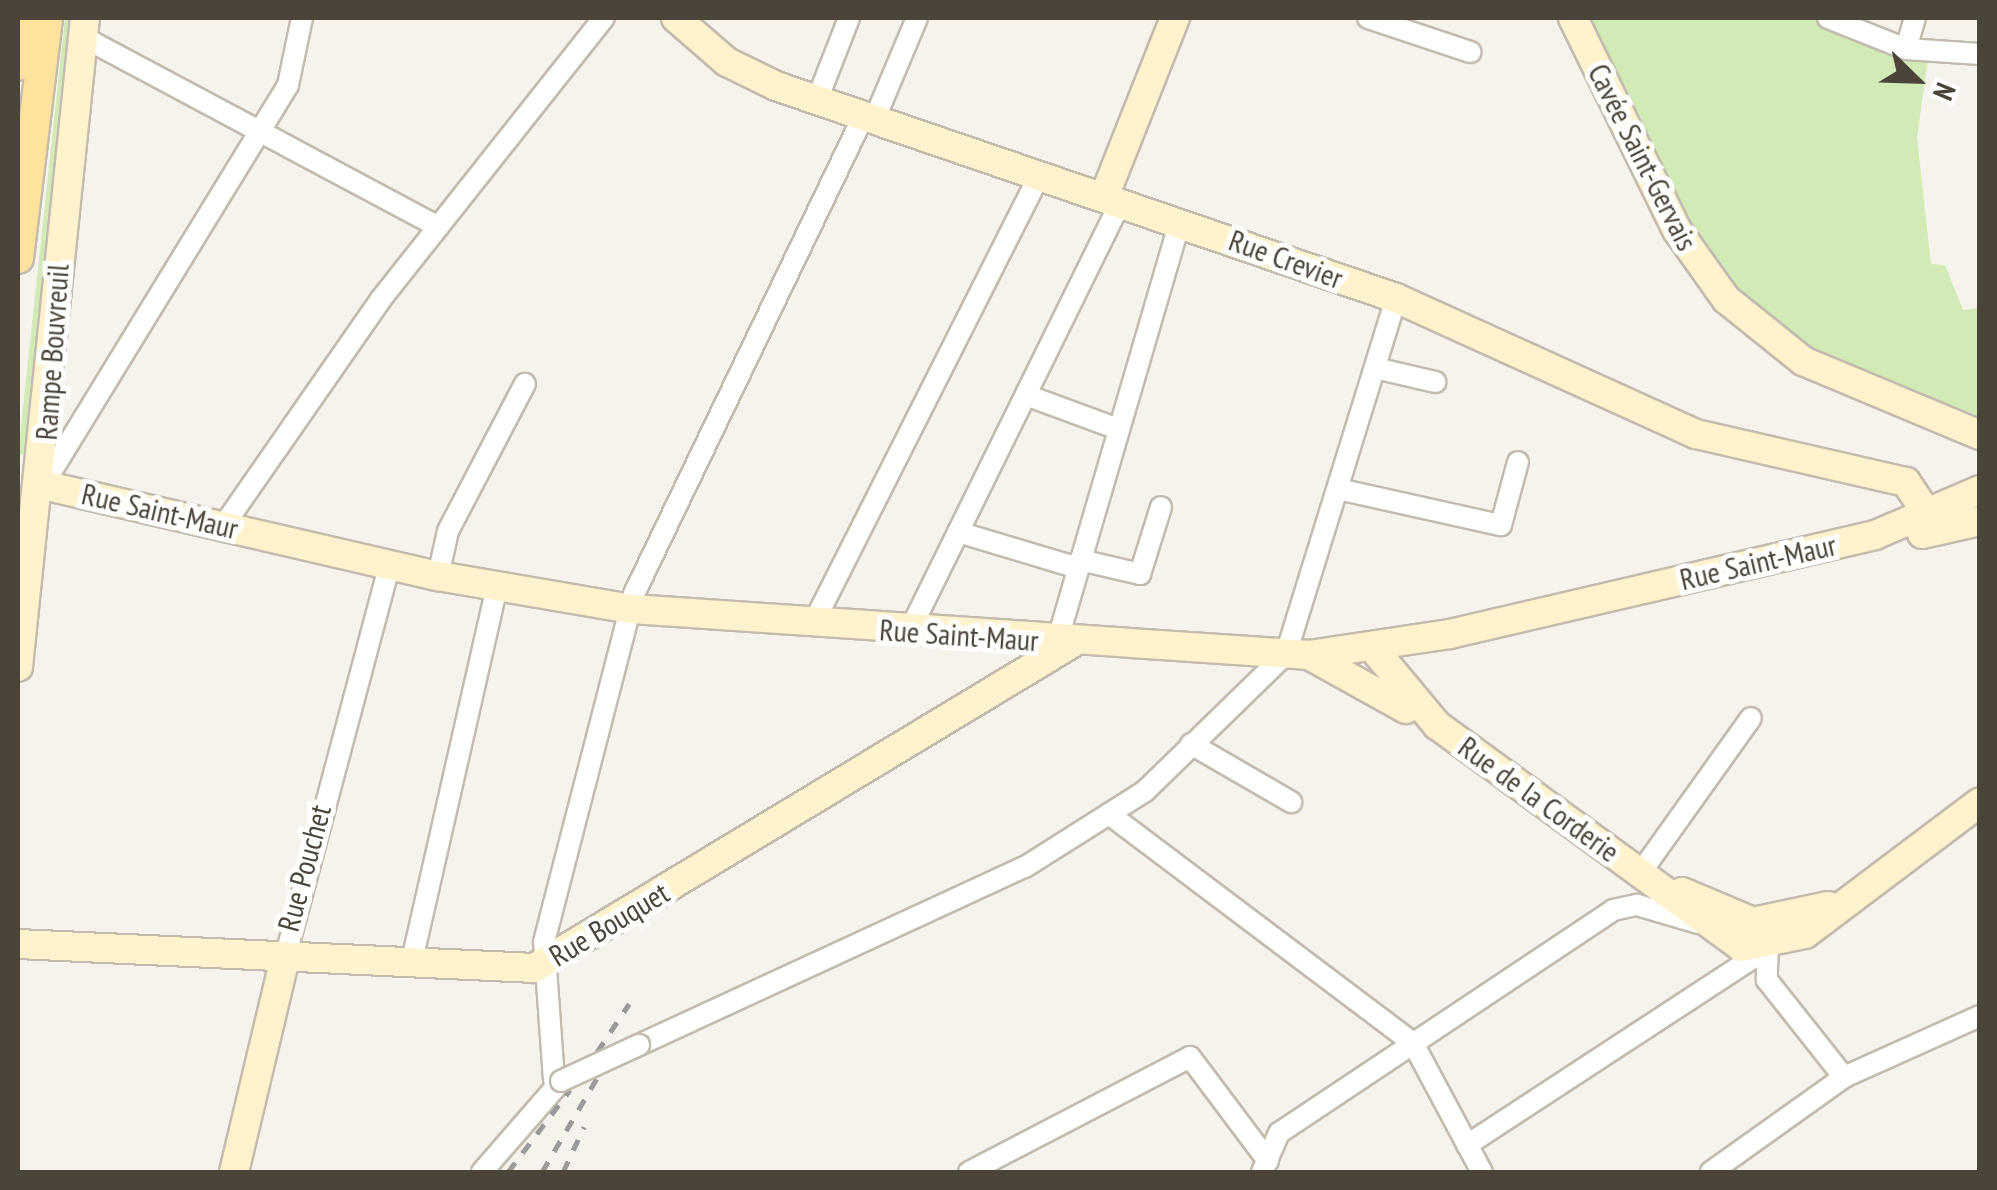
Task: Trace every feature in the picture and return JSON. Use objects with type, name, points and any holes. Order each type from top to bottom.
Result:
[{"type":"main road","points":[[18,65],[24,18]]},
{"type":"main road","points":[[18,258],[25,128],[47,18]]},
{"type":"street","points":[[43,485],[295,71],[302,18]]},
{"type":"street","points":[[224,525],[438,227],[604,18]]},
{"type":"street","name":"Rue Crevier","points":[[676,18],[727,62],[817,100],[1396,298],[1696,434],[1906,482],[1930,523]]},
{"type":"street","points":[[817,100],[849,18]]},
{"type":"street","points":[[557,1080],[544,942],[632,609],[917,18]]},
{"type":"street","points":[[909,632],[1026,395],[1112,200],[1175,18]]},
{"type":"street","points":[[1368,18],[1470,52]]},
{"type":"street","name":"Cavée Saint-Gervais","points":[[1573,18],[1677,230],[1726,299],[1803,361],[1980,436]]},
{"type":"street","points":[[1828,18],[1906,49],[1980,54]]},
{"type":"street","points":[[1906,49],[1915,18]]},
{"type":"street","points":[[83,27],[260,132],[438,227]]},
{"type":"street","name":"Rampe Bouvreuil","points":[[18,667],[43,485],[83,27]]},
{"type":"street","points":[[813,624],[1040,174]]},
{"type":"street","points":[[1066,642],[1079,564],[1180,222]]},
{"type":"street","points":[[482,1172],[557,1080],[639,1046],[1025,867],[1108,814],[1298,655],[1338,488],[1396,298]]},
{"type":"street","points":[[1375,368],[1436,382]]},
{"type":"street","points":[[438,576],[448,530],[525,384]]},
{"type":"street","points":[[1026,395],[1118,429]]},
{"type":"street","points":[[1338,488],[1501,525],[1518,462]]},
{"type":"street","name":"Rue Saint-Maur","points":[[43,485],[389,566],[632,609],[909,632],[1298,655],[1372,647],[1930,523],[1979,522]]},
{"type":"street","name":"Rue Saint-Maur","points":[[1930,523],[1980,490]]},
{"type":"street","points":[[958,532],[1079,564],[1140,574],[1161,507]]},
{"type":"street","name":"Rue Pouchet","points":[[234,1172],[285,958],[389,566]]},
{"type":"street","points":[[411,964],[496,587]]},
{"type":"street","name":"Rue Bouquet","points":[[18,944],[411,964],[548,963],[1066,642]]},
{"type":"street","name":"Rue de la Corderie","points":[[1372,647],[1437,726]]},
{"type":"street","name":"Rue de la Corderie","points":[[1298,655],[1437,726],[1710,919],[1730,943],[1768,936]]},
{"type":"street","points":[[1641,872],[1751,718]]},
{"type":"street","points":[[1191,744],[1290,802]]},
{"type":"street","points":[[1467,1145],[1768,936],[1805,934],[1980,802]]},
{"type":"street","points":[[1108,814],[1412,1043],[1482,1172]]},
{"type":"street","points":[[1267,1167],[1279,1134],[1624,905],[1710,919]]},
{"type":"street","points":[[1768,936],[1767,980],[1844,1077]]},
{"type":"street","points":[[1711,1172],[1844,1077],[1980,1016]]},
{"type":"street","points":[[969,1172],[1174,1057],[1202,1066],[1267,1167]]},
{"type":"street","points":[[1246,1172],[1267,1167]]},
{"type":"green space","points":[[65,18],[74,18],[38,455],[18,454]]},
{"type":"green space","points":[[1585,18],[1853,18],[1928,59],[1917,137],[1931,264],[1945,265],[1963,310],[1979,308],[1979,421],[1806,353],[1732,296],[1683,226]]},
{"type":"railway","points":[[597,1052],[629,1004]]},
{"type":"railway","points":[[542,1172],[597,1078]]},
{"type":"railway","points":[[508,1172],[570,1090]]},
{"type":"railway","points":[[563,1172],[584,1127]]}]
